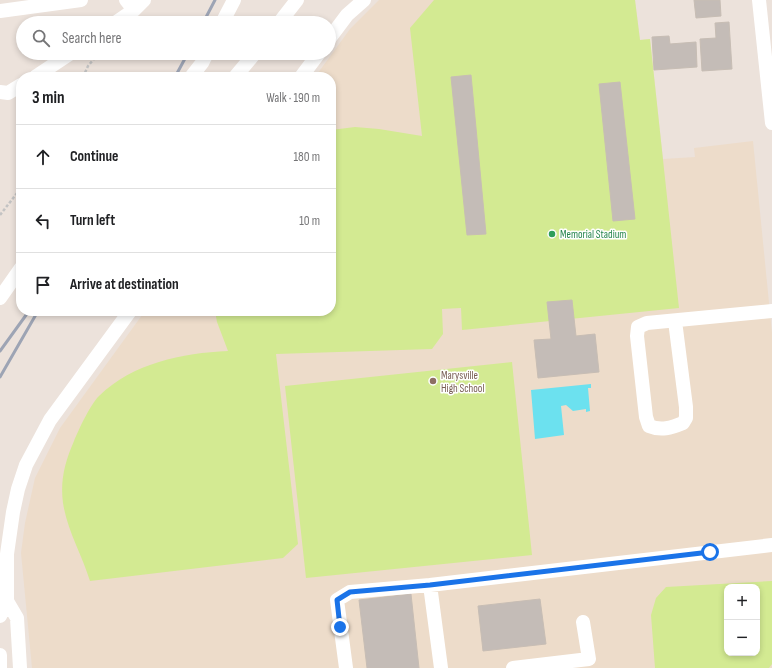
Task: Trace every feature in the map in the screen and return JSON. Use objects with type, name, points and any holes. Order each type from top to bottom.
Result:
[{"type":"street","points":[[0,12],[81,0]]},
{"type":"street","points":[[121,16],[130,5],[144,0]]},
{"type":"street","points":[[226,16],[234,0]]},
{"type":"street","points":[[284,16],[297,0]]},
{"type":"street","points":[[336,29],[347,14],[364,0]]},
{"type":"street","points":[[759,0],[772,123]]},
{"type":"street","points":[[42,72],[60,60]]},
{"type":"street","points":[[195,72],[204,60]]},
{"type":"street","points":[[239,72],[249,60]]},
{"type":"street","points":[[305,72],[314,60]]},
{"type":"street","points":[[0,92],[8,93],[16,88]]},
{"type":"street","points":[[0,298],[16,275]]},
{"type":"street","points":[[675,321],[686,407],[686,418],[683,424],[669,429],[656,429],[649,426],[646,417],[637,336],[638,327],[646,323],[772,311]]},
{"type":"street","points":[[0,616],[7,601],[7,554],[10,532],[18,489],[26,465],[50,420],[126,316]]},
{"type":"street","points":[[346,668],[337,600],[350,592],[430,585],[772,545]]},
{"type":"street","points":[[430,585],[440,668]]},
{"type":"street","points":[[7,601],[17,618],[20,668]]},
{"type":"street","points":[[513,668],[589,659],[584,622]]},
{"type":"street","points":[[0,654],[0,668]]},
{"type":"path","points":[[86,72],[88,66],[93,60]]},
{"type":"path","points":[[0,215],[16,194]]},
{"type":"shaded area","name":"Marysville High School","points":[[379,0],[635,0],[640,40],[650,39],[663,159],[695,157],[694,148],[753,141],[772,333],[772,668],[32,668],[21,553],[25,523],[35,478],[60,428],[141,316],[336,316],[336,72],[319,72],[327,60],[336,60],[336,48],[350,29]]},
{"type":"green space","points":[[434,0],[635,0],[640,40],[650,39],[679,308],[462,330],[461,308],[442,309],[443,334],[432,349],[276,354],[298,544],[283,558],[90,581],[71,533],[65,513],[62,495],[64,471],[68,456],[88,411],[99,396],[112,385],[127,375],[143,368],[176,357],[228,351],[216,316],[336,316],[336,129],[355,127],[379,129],[422,136],[410,28]]},
{"type":"green space","points":[[512,362],[532,555],[306,578],[285,386]]},
{"type":"green space","points":[[772,581],[772,664],[769,668],[655,668],[651,615],[656,598],[666,587]]},
{"type":"water","points":[[591,384],[591,388],[588,388],[590,411],[586,412],[586,409],[573,411],[566,405],[561,406],[564,435],[535,439],[531,390]]},
{"type":"building","points":[[694,0],[720,0],[721,16],[696,18]]},
{"type":"building","points":[[729,22],[732,69],[702,71],[700,39],[716,38],[715,23]]},
{"type":"building","points":[[669,36],[670,44],[696,42],[697,67],[654,70],[652,37]]},
{"type":"building","points":[[471,75],[486,234],[467,235],[451,77]]},
{"type":"building","points":[[620,82],[635,219],[613,221],[599,84]]},
{"type":"building","points":[[572,300],[576,336],[595,334],[599,372],[538,378],[534,340],[551,339],[547,302]]},
{"type":"building","points":[[411,594],[419,668],[367,668],[359,600]]},
{"type":"building","points":[[540,599],[546,644],[483,651],[478,606]]},
{"type":"railway","points":[[207,16],[215,0]]},
{"type":"railway","points":[[178,72],[184,60]]},
{"type":"railway","points":[[0,351],[25,316]]},
{"type":"railway","points":[[0,377],[35,316]]},
{"type":"place","name":"Memorial Stadium","points":[[552,234]]},
{"type":"place","name":"Marysville High School","points":[[433,381]]},
{"type":"route","points":[[340,627],[337,600],[350,592],[430,585],[710,552]]}]
